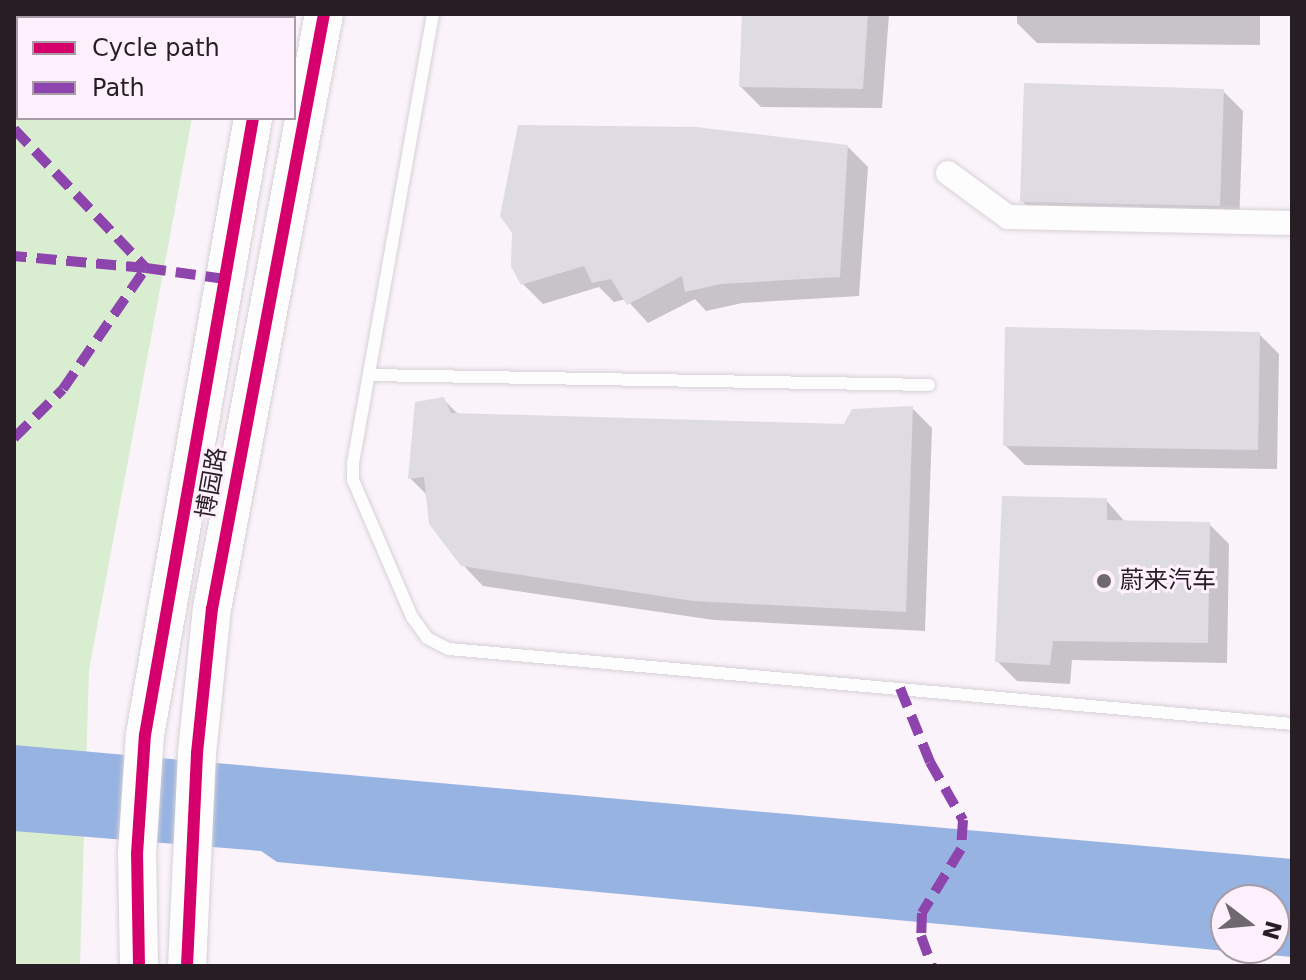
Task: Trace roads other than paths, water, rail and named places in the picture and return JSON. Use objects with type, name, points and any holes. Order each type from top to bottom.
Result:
[{"type":"main road","name":"博园路","points":[[187,966],[197,753],[212,609],[324,14]]},
{"type":"main road","name":"博园路","points":[[139,966],[137,854],[145,735],[253,120]]},
{"type":"street","points":[[948,173],[1008,217],[1292,223]]},
{"type":"lane","points":[[433,14],[353,480],[412,617],[427,638],[449,649],[1292,724]]},
{"type":"lane","points":[[369,375],[929,385]]},
{"type":"water","points":[[14,745],[1292,859],[1292,957],[1290,884],[1210,884],[1210,949],[277,862],[261,851],[14,831]]},
{"type":"place","name":"蔚来汽车","points":[[1104,581]]}]
